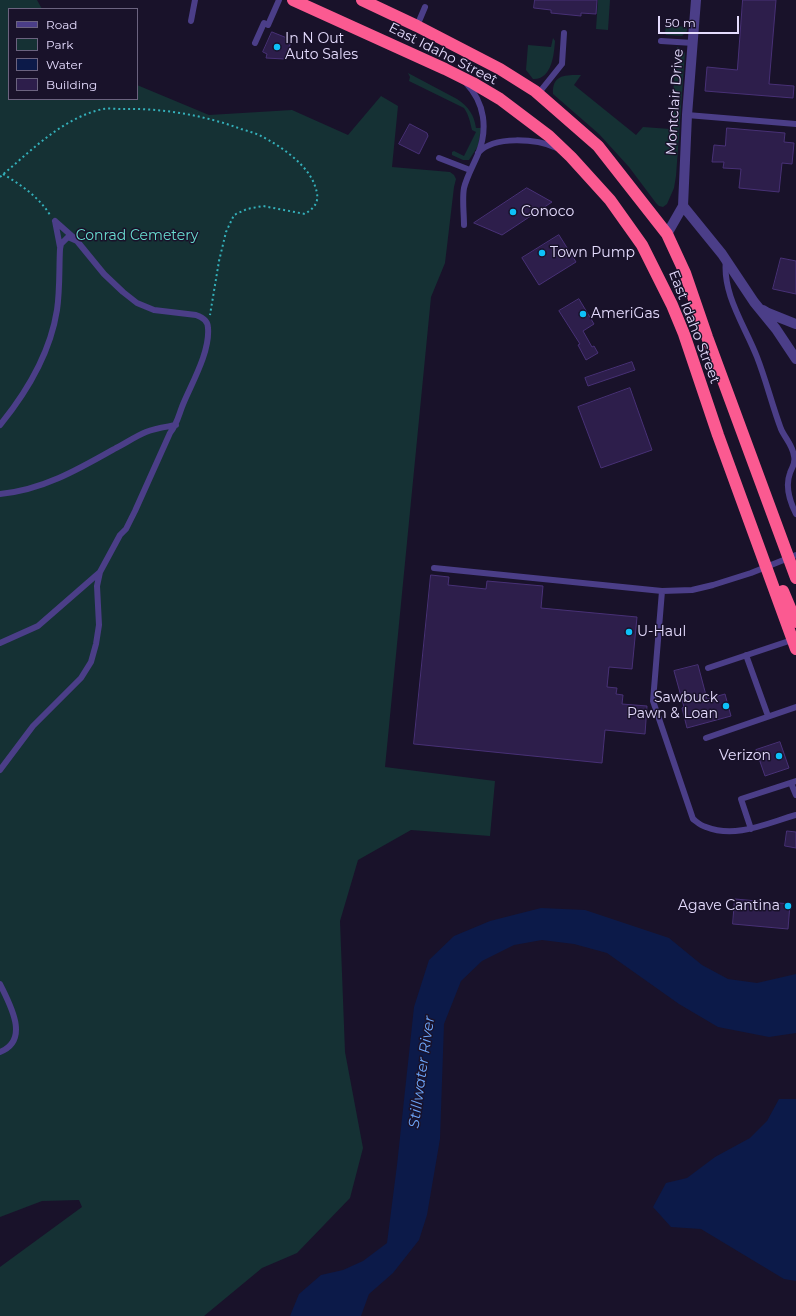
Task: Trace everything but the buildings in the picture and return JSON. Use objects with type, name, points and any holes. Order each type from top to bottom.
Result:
[{"type":"highway","name":"East Idaho Street","points":[[293,0],[457,74],[500,99],[525,117],[565,151],[592,178],[610,200],[642,245],[659,277],[684,334],[718,435],[794,644]]},
{"type":"highway","name":"East Idaho Street","points":[[369,2],[500,69],[538,94],[598,146],[667,234],[685,273],[707,337],[792,556],[796,578]]},
{"type":"highway","points":[[766,567],[782,588],[796,622]]},
{"type":"street","name":"Montclair Drive","points":[[667,234],[683,206],[687,115],[696,0]]},
{"type":"street","points":[[683,206],[726,260],[754,302],[776,329],[796,359]]},
{"type":"street","points":[[754,302],[768,313],[796,324]]},
{"type":"lane","points":[[191,21],[195,0]]},
{"type":"lane","points":[[255,43],[279,0]]},
{"type":"lane","points":[[417,26],[425,7]]},
{"type":"lane","points":[[538,94],[562,64],[564,33]]},
{"type":"lane","points":[[661,40],[693,43]]},
{"type":"lane","points":[[457,74],[472,90],[481,107],[484,122],[483,139],[470,170],[464,190],[464,225]]},
{"type":"lane","points":[[687,115],[796,124]]},
{"type":"lane","points":[[477,155],[482,149],[498,142],[516,141],[540,142],[565,151]]},
{"type":"lane","points":[[439,158],[470,170]]},
{"type":"lane","points":[[0,770],[34,726],[80,678],[91,662],[99,625],[97,586],[100,572],[120,535],[126,529],[170,433],[176,425],[184,402],[200,368],[207,341],[208,327],[206,321],[202,317],[154,310],[138,303],[123,292],[104,274],[77,241],[55,221]]},
{"type":"lane","points":[[0,425],[27,389],[44,354],[54,325],[59,288],[60,249],[55,221]]},
{"type":"lane","points":[[60,249],[61,244],[68,236],[77,241]]},
{"type":"lane","points":[[726,260],[726,283],[758,358],[783,435],[792,448],[794,465],[789,474],[788,486],[790,503],[796,514]]},
{"type":"lane","points":[[0,494],[21,492],[49,483],[145,433],[176,425]]},
{"type":"lane","points":[[434,568],[662,591],[692,590],[713,585],[766,567],[792,556]]},
{"type":"lane","points":[[0,643],[38,626],[100,572]]},
{"type":"lane","points":[[662,591],[653,701],[693,819],[706,827],[726,832],[751,829],[796,814]]},
{"type":"lane","points":[[708,668],[746,655],[794,644]]},
{"type":"lane","points":[[746,655],[768,716]]},
{"type":"lane","points":[[706,738],[768,716],[796,708]]},
{"type":"lane","points":[[751,829],[741,799],[794,782],[796,795]]},
{"type":"lane","points":[[0,984],[12,1011],[17,1028],[14,1039],[9,1046],[0,1052]]},
{"type":"path","points":[[0,177],[57,130],[80,117],[104,109],[139,108],[174,112],[222,122],[261,136],[293,156],[313,178],[318,195],[314,208],[305,214],[263,206],[247,209],[234,215],[226,232],[219,261],[208,327]]},
{"type":"path","points":[[3,174],[21,186],[45,206],[55,221]]},
{"type":"green space","name":"Conrad Cemetery","points":[[0,0],[37,0],[41,8],[8,8],[8,100],[138,100],[138,85],[209,115],[292,110],[348,135],[381,96],[398,106],[392,167],[450,172],[454,175],[456,179],[445,263],[431,297],[385,767],[495,781],[490,836],[411,830],[358,860],[340,921],[345,1052],[363,1148],[350,1198],[297,1253],[262,1268],[204,1316],[0,1316],[0,1267],[82,1207],[79,1200],[42,1201],[0,1217]]},
{"type":"green space","points":[[598,0],[610,0],[608,30],[596,29]]},
{"type":"green space","points":[[666,25],[687,27],[687,31],[682,36],[666,35]]},
{"type":"green space","points":[[553,38],[555,41],[551,65],[544,75],[533,79],[526,70],[528,45],[551,47]]},
{"type":"green space","points":[[677,47],[685,53],[676,176],[674,188],[667,204],[663,207],[656,203],[629,167],[599,134],[553,94],[553,87],[557,79],[561,77],[581,75],[574,85],[636,135],[643,127],[670,129]]},
{"type":"green space","points":[[408,73],[457,99],[465,105],[470,112],[474,119],[476,128],[481,128],[478,146],[469,160],[463,160],[452,155],[452,152],[454,151],[464,156],[476,132],[472,130],[464,108],[409,81],[410,77]]},
{"type":"water","name":"Stillwater River","points":[[541,908],[585,910],[669,938],[702,965],[728,979],[757,983],[796,974],[796,1033],[769,1037],[718,1027],[679,1004],[607,953],[574,944],[542,940],[514,945],[482,961],[461,981],[444,1024],[440,1139],[427,1215],[419,1240],[393,1273],[369,1294],[361,1316],[290,1316],[299,1294],[321,1275],[343,1270],[363,1261],[387,1243],[414,1007],[429,960],[454,936],[490,921]]},
{"type":"water","points":[[779,1099],[796,1099],[796,1281],[784,1279],[701,1229],[671,1227],[653,1207],[666,1183],[687,1178],[715,1157],[750,1138],[767,1121]]},
{"type":"place","name":"In N Out Auto Sales","points":[[277,47]]},
{"type":"place","name":"Conoco","points":[[513,212]]},
{"type":"place","name":"Town Pump","points":[[542,253]]},
{"type":"place","name":"AmeriGas","points":[[583,314]]},
{"type":"place","name":"U-Haul","points":[[629,632]]},
{"type":"place","name":"Sawbuck Pawn & Loan","points":[[726,706]]},
{"type":"place","name":"Verizon","points":[[779,756]]},
{"type":"place","name":"Agave Cantina","points":[[788,906]]}]
